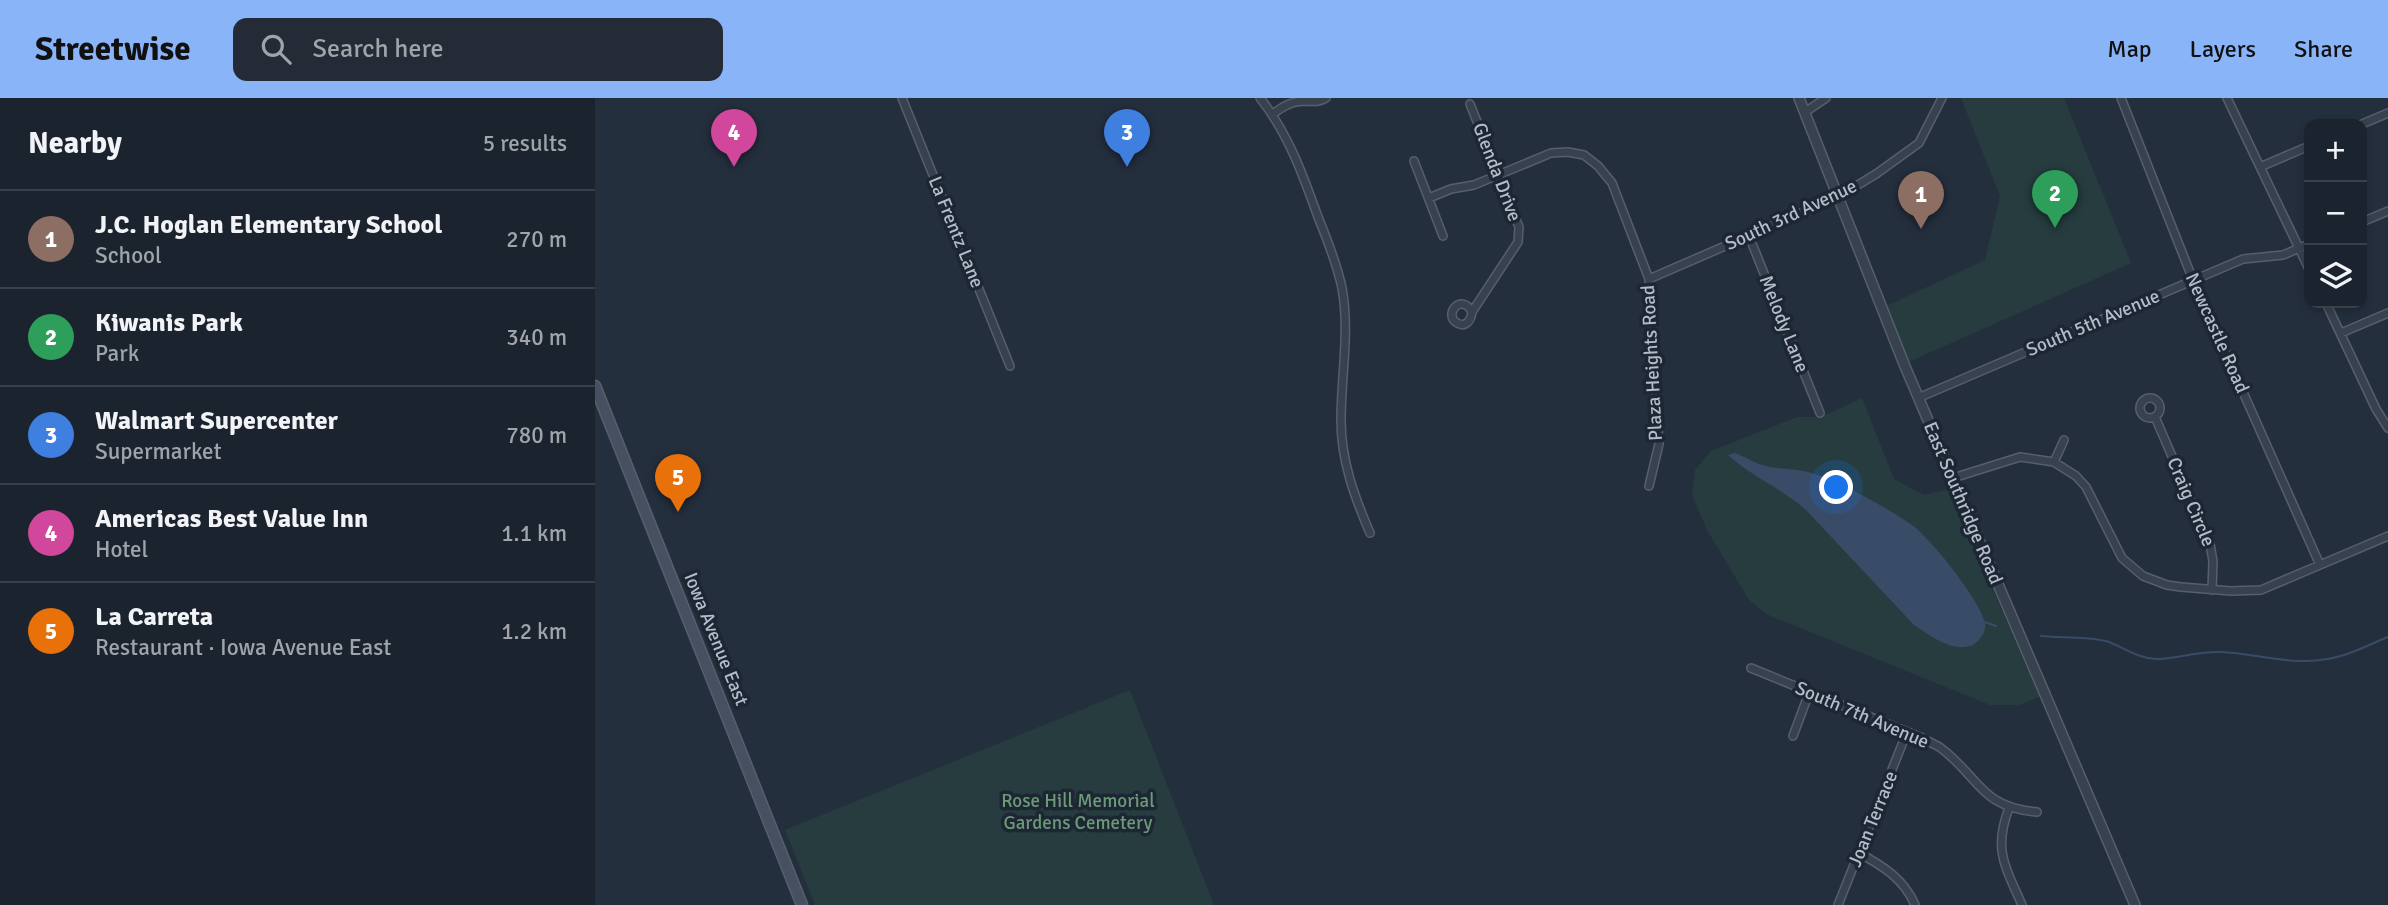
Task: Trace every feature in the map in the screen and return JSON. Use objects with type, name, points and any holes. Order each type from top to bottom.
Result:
[{"type":"main road","name":"Iowa Avenue East","points":[[595,386],[802,905]]},
{"type":"street","name":"La Frentz Lane","points":[[902,98],[1010,366]]},
{"type":"street","points":[[1261,98],[1273,114],[1298,163],[1326,236],[1342,288],[1345,347],[1341,421],[1345,465],[1355,499],[1370,533]]},
{"type":"street","points":[[1273,114],[1286,105],[1321,102],[1326,98]]},
{"type":"street","name":"East Southridge Road","points":[[1799,98],[1918,398],[2135,905]]},
{"type":"street","points":[[1804,112],[1826,98]]},
{"type":"street","name":"South 3rd Avenue","points":[[1649,279],[1838,197],[1876,174],[1919,143],[1942,98]]},
{"type":"street","name":"Newcastle Road","points":[[2121,98],[2193,280],[2320,565]]},
{"type":"street","points":[[2227,98],[2304,258]]},
{"type":"street","name":"Glenda Drive","points":[[1470,104],[1519,227],[1518,242],[1472,312]]},
{"type":"street","points":[[2367,122],[2388,113]]},
{"type":"street","points":[[2260,167],[2304,148]]},
{"type":"street","name":"Plaza Heights Road","points":[[1499,175],[1551,153],[1568,152],[1584,155],[1598,166],[1612,183],[1649,279],[1659,444],[1649,486]]},
{"type":"street","points":[[1414,161],[1443,236]]},
{"type":"street","points":[[1429,198],[1499,175]]},
{"type":"street","points":[[2367,220],[2388,211]]},
{"type":"street","name":"Melody Lane","points":[[1749,236],[1820,413]]},
{"type":"street","name":"South 5th Avenue","points":[[1918,398],[2243,259],[2276,257],[2306,245]]},
{"type":"street","points":[[2328,308],[2376,410],[2388,428]]},
{"type":"street","points":[[2341,333],[2388,313]]},
{"type":"street","name":"Craig Circle","points":[[2155,417],[2210,544],[2213,561],[2212,590]]},
{"type":"street","points":[[2054,462],[2064,440]]},
{"type":"street","points":[[1953,478],[2020,457],[2054,462],[2076,476],[2086,487],[2122,558],[2137,571],[2167,585],[2212,590],[2262,590],[2388,536]]},
{"type":"street","name":"South 7th Avenue","points":[[1751,668],[1941,748],[1976,786],[2009,808],[2037,812]]},
{"type":"street","points":[[1793,736],[1809,693]]},
{"type":"street","name":"Joan Terrace","points":[[1838,905],[1907,732]]},
{"type":"street","points":[[2009,808],[2001,827],[2000,844],[2003,859],[2022,905]]},
{"type":"street","points":[[1859,853],[1885,867],[1902,882],[1915,905]]},
{"type":"green space","points":[[1961,98],[2064,98],[2131,263],[1904,364],[1882,308],[1985,260],[2000,196]]},
{"type":"green space","points":[[1862,398],[1894,479],[1924,495],[1949,489],[2040,697],[2019,705],[1990,705],[1766,614],[1749,600],[1707,530],[1692,495],[1695,470],[1711,451],[1797,417],[1821,417]]},
{"type":"green space","name":"Rose Hill Memorial Gardens Cemetery","points":[[1130,690],[1214,905],[815,905],[785,830]]},
{"type":"water","points":[[1735,453],[1765,466],[1806,471],[1824,477],[1912,525],[1943,557],[1974,600],[1985,623],[1981,638],[1970,646],[1953,646],[1914,625],[1807,511],[1728,455]]},
{"type":"waterway","points":[[1985,622],[1996,626]]},
{"type":"waterway","points":[[2041,636],[2098,639],[2142,657],[2156,659],[2220,652],[2300,661],[2343,655],[2388,637]]},
{"type":"place","name":"Americas Best Value Inn","points":[[734,167]]},
{"type":"place","name":"Walmart Supercenter","points":[[1127,167]]},
{"type":"place","name":"Kiwanis Park","points":[[2055,228]]},
{"type":"place","name":"J.C. Hoglan Elementary School","points":[[1921,229]]},
{"type":"place","name":"La Carreta","points":[[678,512]]}]
